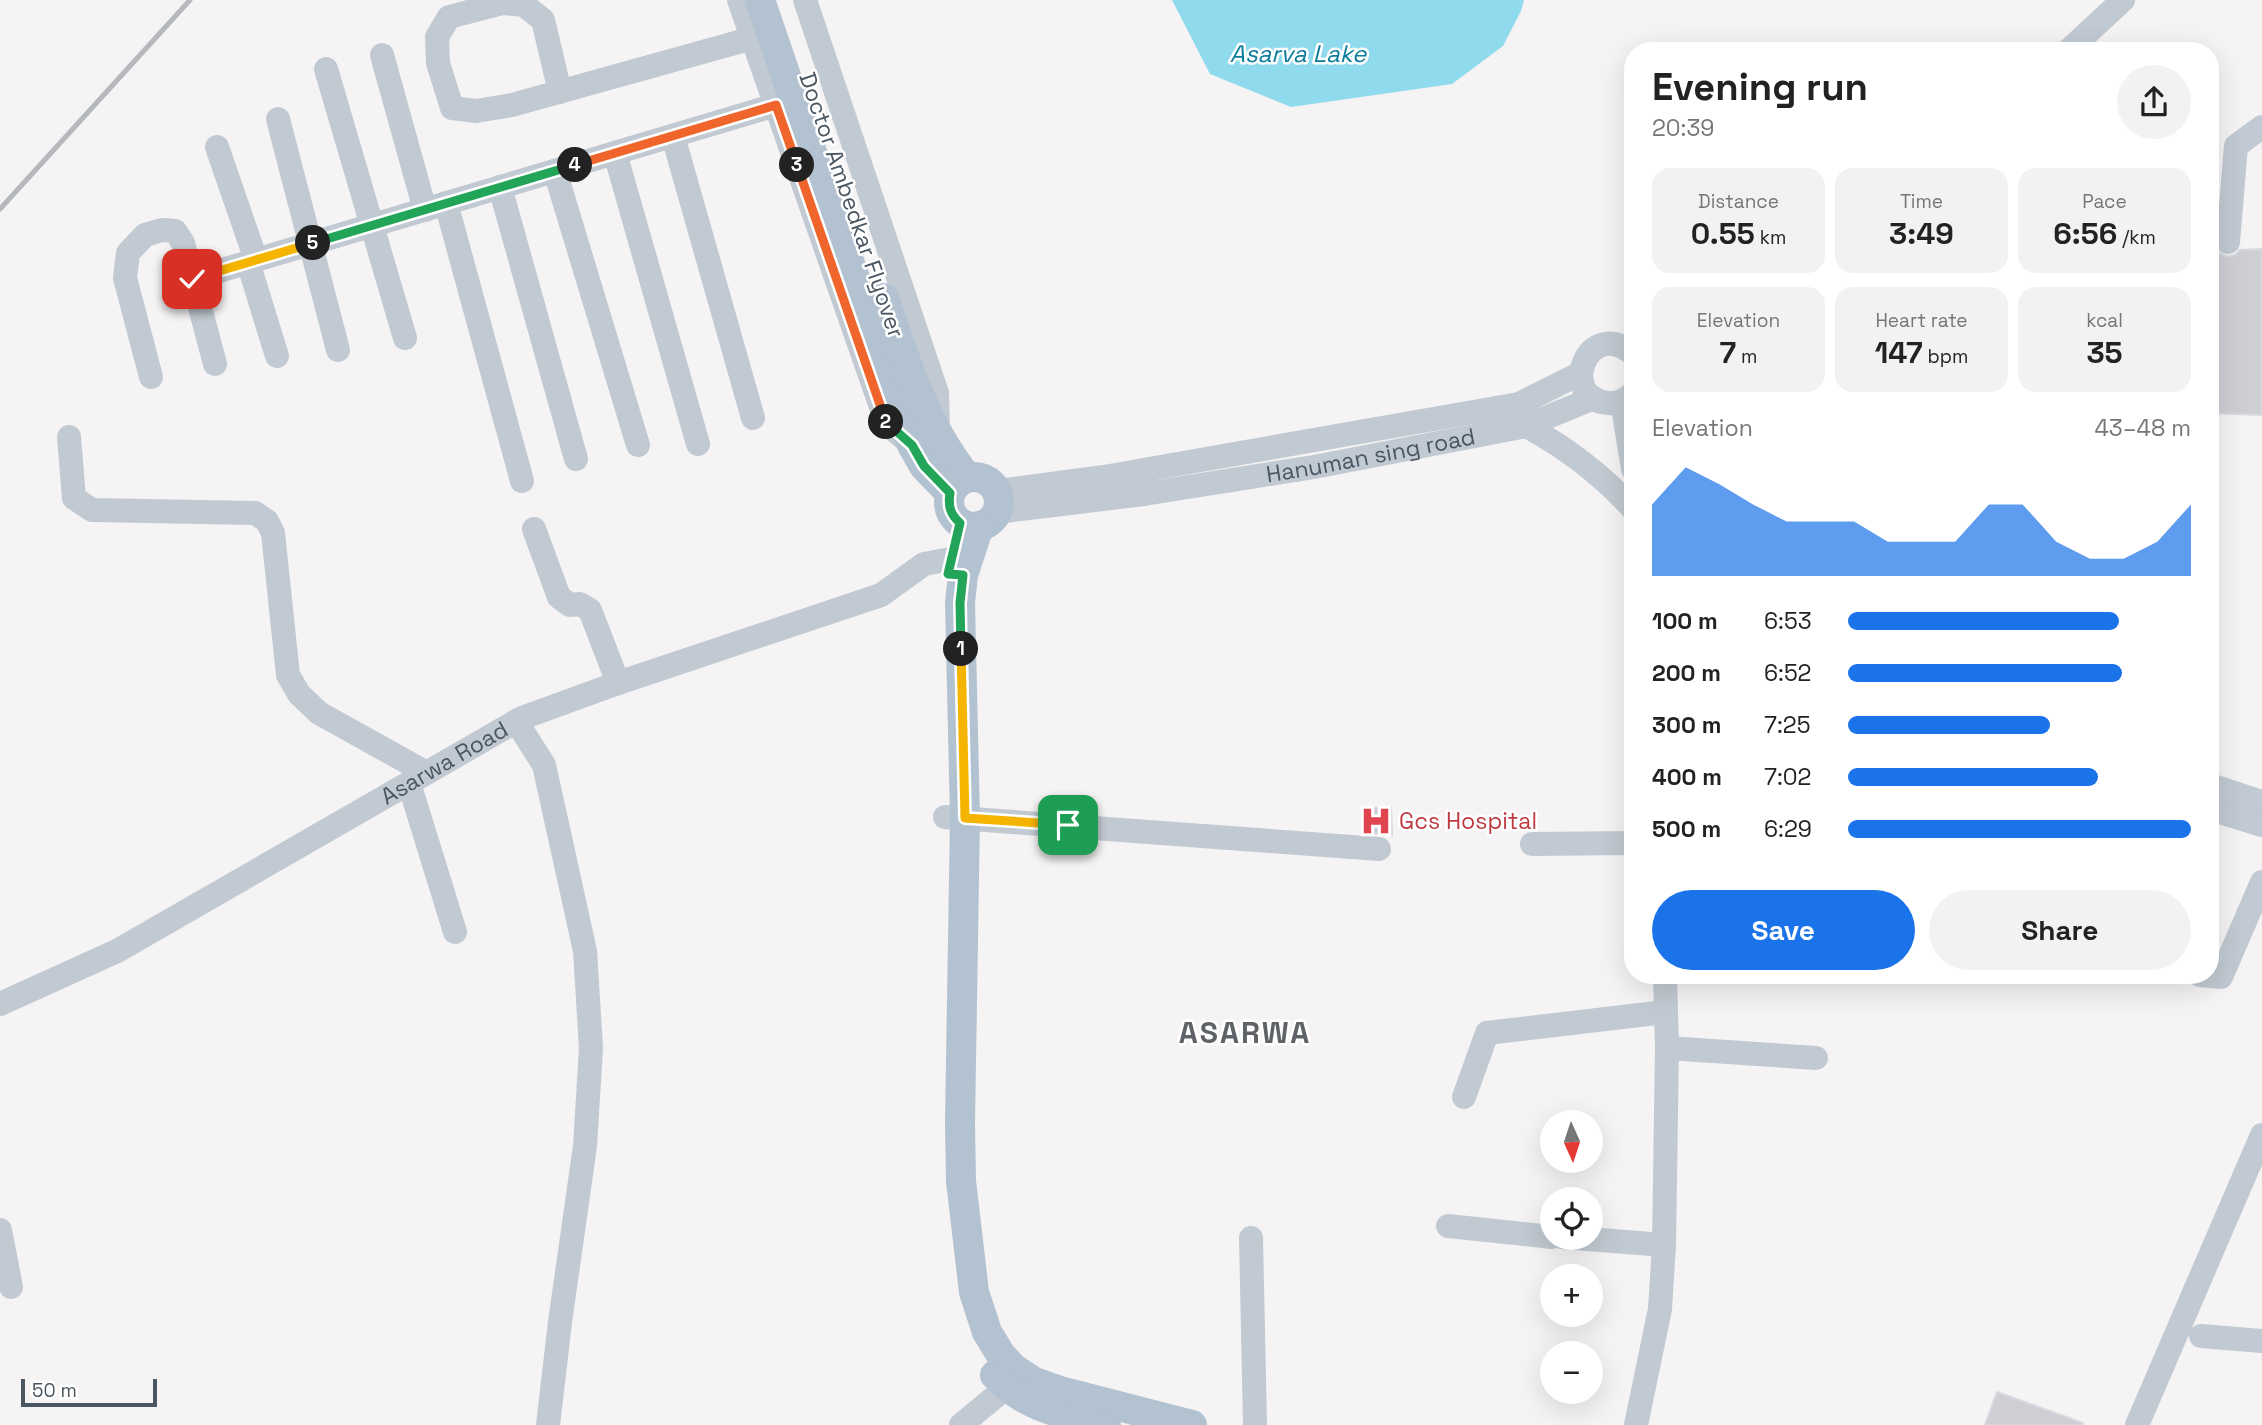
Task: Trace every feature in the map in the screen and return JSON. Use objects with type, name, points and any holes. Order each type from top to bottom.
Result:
[{"type":"main road","name":"Doctor Ambedkar Flyover","points":[[760,0],[919,427]]},
{"type":"main road","name":"Doctor Ambedkar Flyover","points":[[781,0],[896,334],[919,427]]},
{"type":"main road","points":[[919,427],[924,466],[959,485]]},
{"type":"main road","points":[[983,513],[950,511],[948,502],[959,485],[980,477],[988,480],[983,513],[958,567],[942,632],[955,817],[945,910],[942,1081],[952,1155],[943,1180],[956,1298],[968,1336],[984,1363],[1014,1381],[1026,1401],[1105,1425]]},
{"type":"main road","points":[[1014,1381],[1034,1382],[1192,1425]]},
{"type":"street","points":[[739,0],[887,424],[919,427],[937,393],[805,0]]},
{"type":"street","points":[[2078,42],[2123,0]]},
{"type":"street","points":[[560,92],[543,20],[524,5],[503,3],[449,17],[437,37],[438,63],[452,108],[476,111],[512,105],[560,92],[753,38]]},
{"type":"street","points":[[382,55],[435,207],[522,481]]},
{"type":"street","points":[[326,69],[405,338]]},
{"type":"street","points":[[192,279],[776,105]]},
{"type":"street","points":[[278,119],[338,349]]},
{"type":"street","points":[[2228,242],[2236,146],[2262,127]]},
{"type":"street","points":[[673,136],[753,418]]},
{"type":"street","points":[[217,146],[277,356]]},
{"type":"street","points":[[615,153],[698,444]]},
{"type":"street","points":[[555,171],[638,444]]},
{"type":"street","points":[[500,187],[576,459]]},
{"type":"street","points":[[151,377],[125,278],[128,253],[145,235],[162,230],[175,231],[183,243],[215,364]]},
{"type":"street","points":[[1624,343],[1603,345],[1594,349],[1587,355],[1581,373],[1582,383],[1594,398],[1612,404],[1624,398]]},
{"type":"street","points":[[983,513],[1104,477],[1519,404],[1581,373]]},
{"type":"street","name":"Hanuman sing road","points":[[983,513],[1144,494],[1527,426],[1594,398]]},
{"type":"street","points":[[1527,426],[1559,444],[1624,499]]},
{"type":"street","points":[[69,437],[74,498],[92,510],[256,513],[267,521],[273,533],[288,675],[299,694],[318,713],[417,778],[456,932]]},
{"type":"street","points":[[1255,451],[1260,475]]},
{"type":"street","points":[[534,529],[559,597],[570,605],[580,604],[590,610],[618,683]]},
{"type":"street","name":"Asarwa Road","points":[[0,1004],[117,951],[516,721],[618,683],[881,595],[912,573],[927,578],[958,567]]},
{"type":"street","points":[[516,721],[544,765],[585,951],[592,1048],[585,1146],[548,1425]]},
{"type":"street","points":[[2219,788],[2262,802]]},
{"type":"street","points":[[2219,812],[2262,825]]},
{"type":"street","points":[[955,817],[1380,849]]},
{"type":"street","points":[[1532,844],[1624,843]]},
{"type":"street","points":[[2219,977],[2262,882]]},
{"type":"street","points":[[1636,1425],[1660,1310],[1664,1245],[1667,1048],[1665,984]]},
{"type":"street","points":[[1464,1097],[1487,1033],[1665,1012]]},
{"type":"street","points":[[1667,1048],[1816,1058]]},
{"type":"street","points":[[2137,1425],[2262,1135]]},
{"type":"street","points":[[1448,1226],[1540,1236]]},
{"type":"street","points":[[0,1230],[11,1287]]},
{"type":"street","points":[[1251,1238],[1255,1425]]},
{"type":"street","points":[[1603,1240],[1664,1245]]},
{"type":"street","points":[[2201,1336],[2262,1341]]},
{"type":"street","points":[[961,1425],[1014,1381]]},
{"type":"water","name":"Asarva Lake","points":[[1172,0],[1524,0],[1503,46],[1452,84],[1291,107],[1210,74]]},
{"type":"building","points":[[2262,249],[2262,415],[2219,413],[2219,253],[2227,257],[2240,250]]},
{"type":"building","points":[[1391,807],[1392,835],[1367,833],[1366,808]]},
{"type":"building","points":[[1997,1392],[2083,1423],[2083,1425],[1985,1425]]},
{"type":"railway","points":[[0,209],[190,0]]},
{"type":"place","name":"Gcs Hospital","points":[[1376,821]]},
{"type":"district","name":"ASARWA","points":[[1245,1032]]},
{"type":"route","points":[[192,279],[776,105],[887,424],[912,445],[924,466],[950,493],[950,511],[960,523],[948,574],[963,575],[960,603],[965,818],[1068,825]]}]
